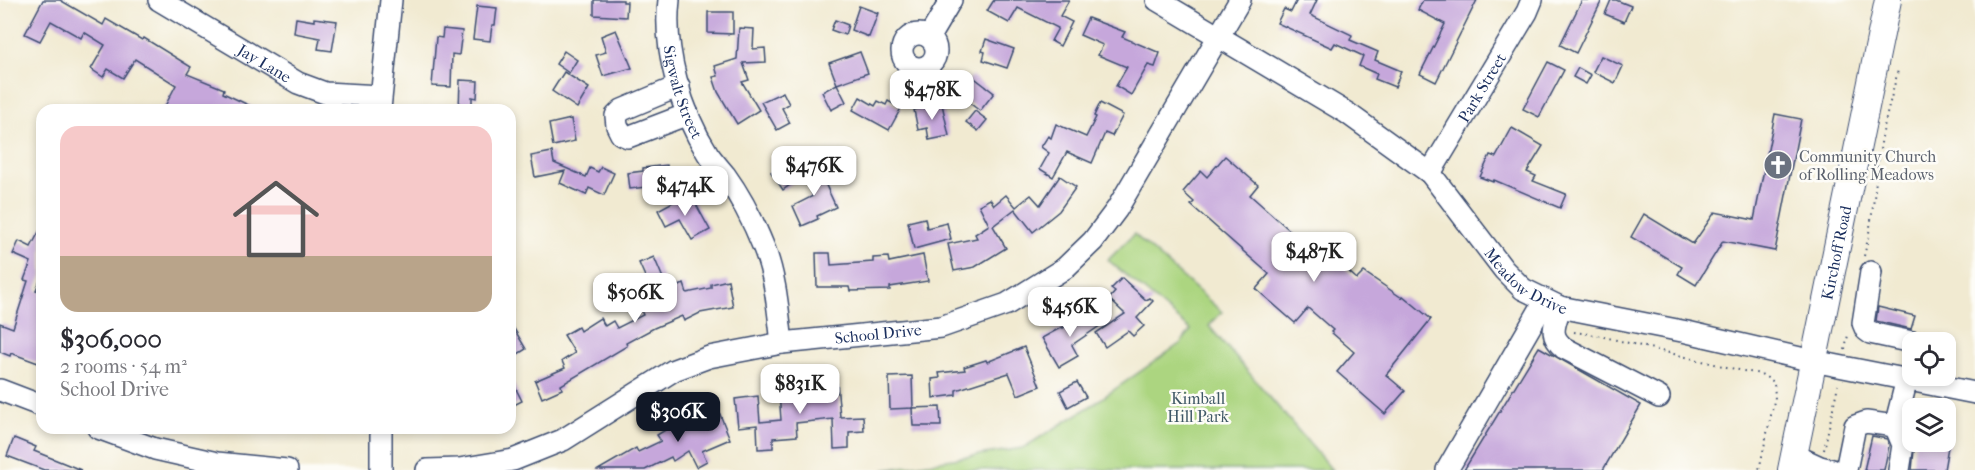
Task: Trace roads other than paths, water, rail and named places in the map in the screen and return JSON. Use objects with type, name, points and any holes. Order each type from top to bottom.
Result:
[{"type":"main road","name":"Kirchoff Road","points":[[1792,462],[1888,0]]},
{"type":"street","name":"Jay Lane","points":[[159,0],[298,83],[325,93],[380,103]]},
{"type":"street","points":[[380,103],[391,0]]},
{"type":"street","name":"Sigwalt Street","points":[[669,0],[667,19],[669,44],[688,114],[707,153],[741,200],[764,248],[773,274],[782,343]]},
{"type":"street","points":[[929,37],[951,0]]},
{"type":"street","name":"Meadow Drive","points":[[1157,0],[1347,113],[1430,173],[1504,270],[1523,289],[1552,304],[1902,378]]},
{"type":"street","name":"School Drive","points":[[427,470],[459,469],[513,460],[563,440],[674,370],[709,357],[782,343],[941,327],[1007,304],[1065,268],[1093,241],[1117,209],[1240,0]]},
{"type":"street","name":"Park Street","points":[[1430,173],[1532,0]]},
{"type":"street","points":[[679,86],[622,110],[616,116],[617,126],[621,134],[628,137],[688,114]]},
{"type":"street","points":[[1871,272],[1863,323],[1866,330],[1902,339]]},
{"type":"street","points":[[1552,304],[1553,330],[1556,341],[1564,348],[1659,398]]},
{"type":"street","points":[[1447,470],[1552,304]]},
{"type":"street","points":[[1899,470],[1903,445],[1894,426],[1905,386]]},
{"type":"street","name":"Meadow Drive","points":[[1941,386],[1975,393]]},
{"type":"street","points":[[0,390],[36,404]]},
{"type":"street","points":[[1846,470],[1855,426],[1866,422],[1894,426]]},
{"type":"street","points":[[114,434],[154,449],[217,463],[287,470]]},
{"type":"street","points":[[381,434],[381,470]]},
{"type":"street","points":[[1792,462],[1832,470]]},
{"type":"place","name":"Community Church of Rolling Meadows","points":[[1778,165]]},
{"type":"park label","name":"Kimball Hill Park","points":[[1198,407]]}]
